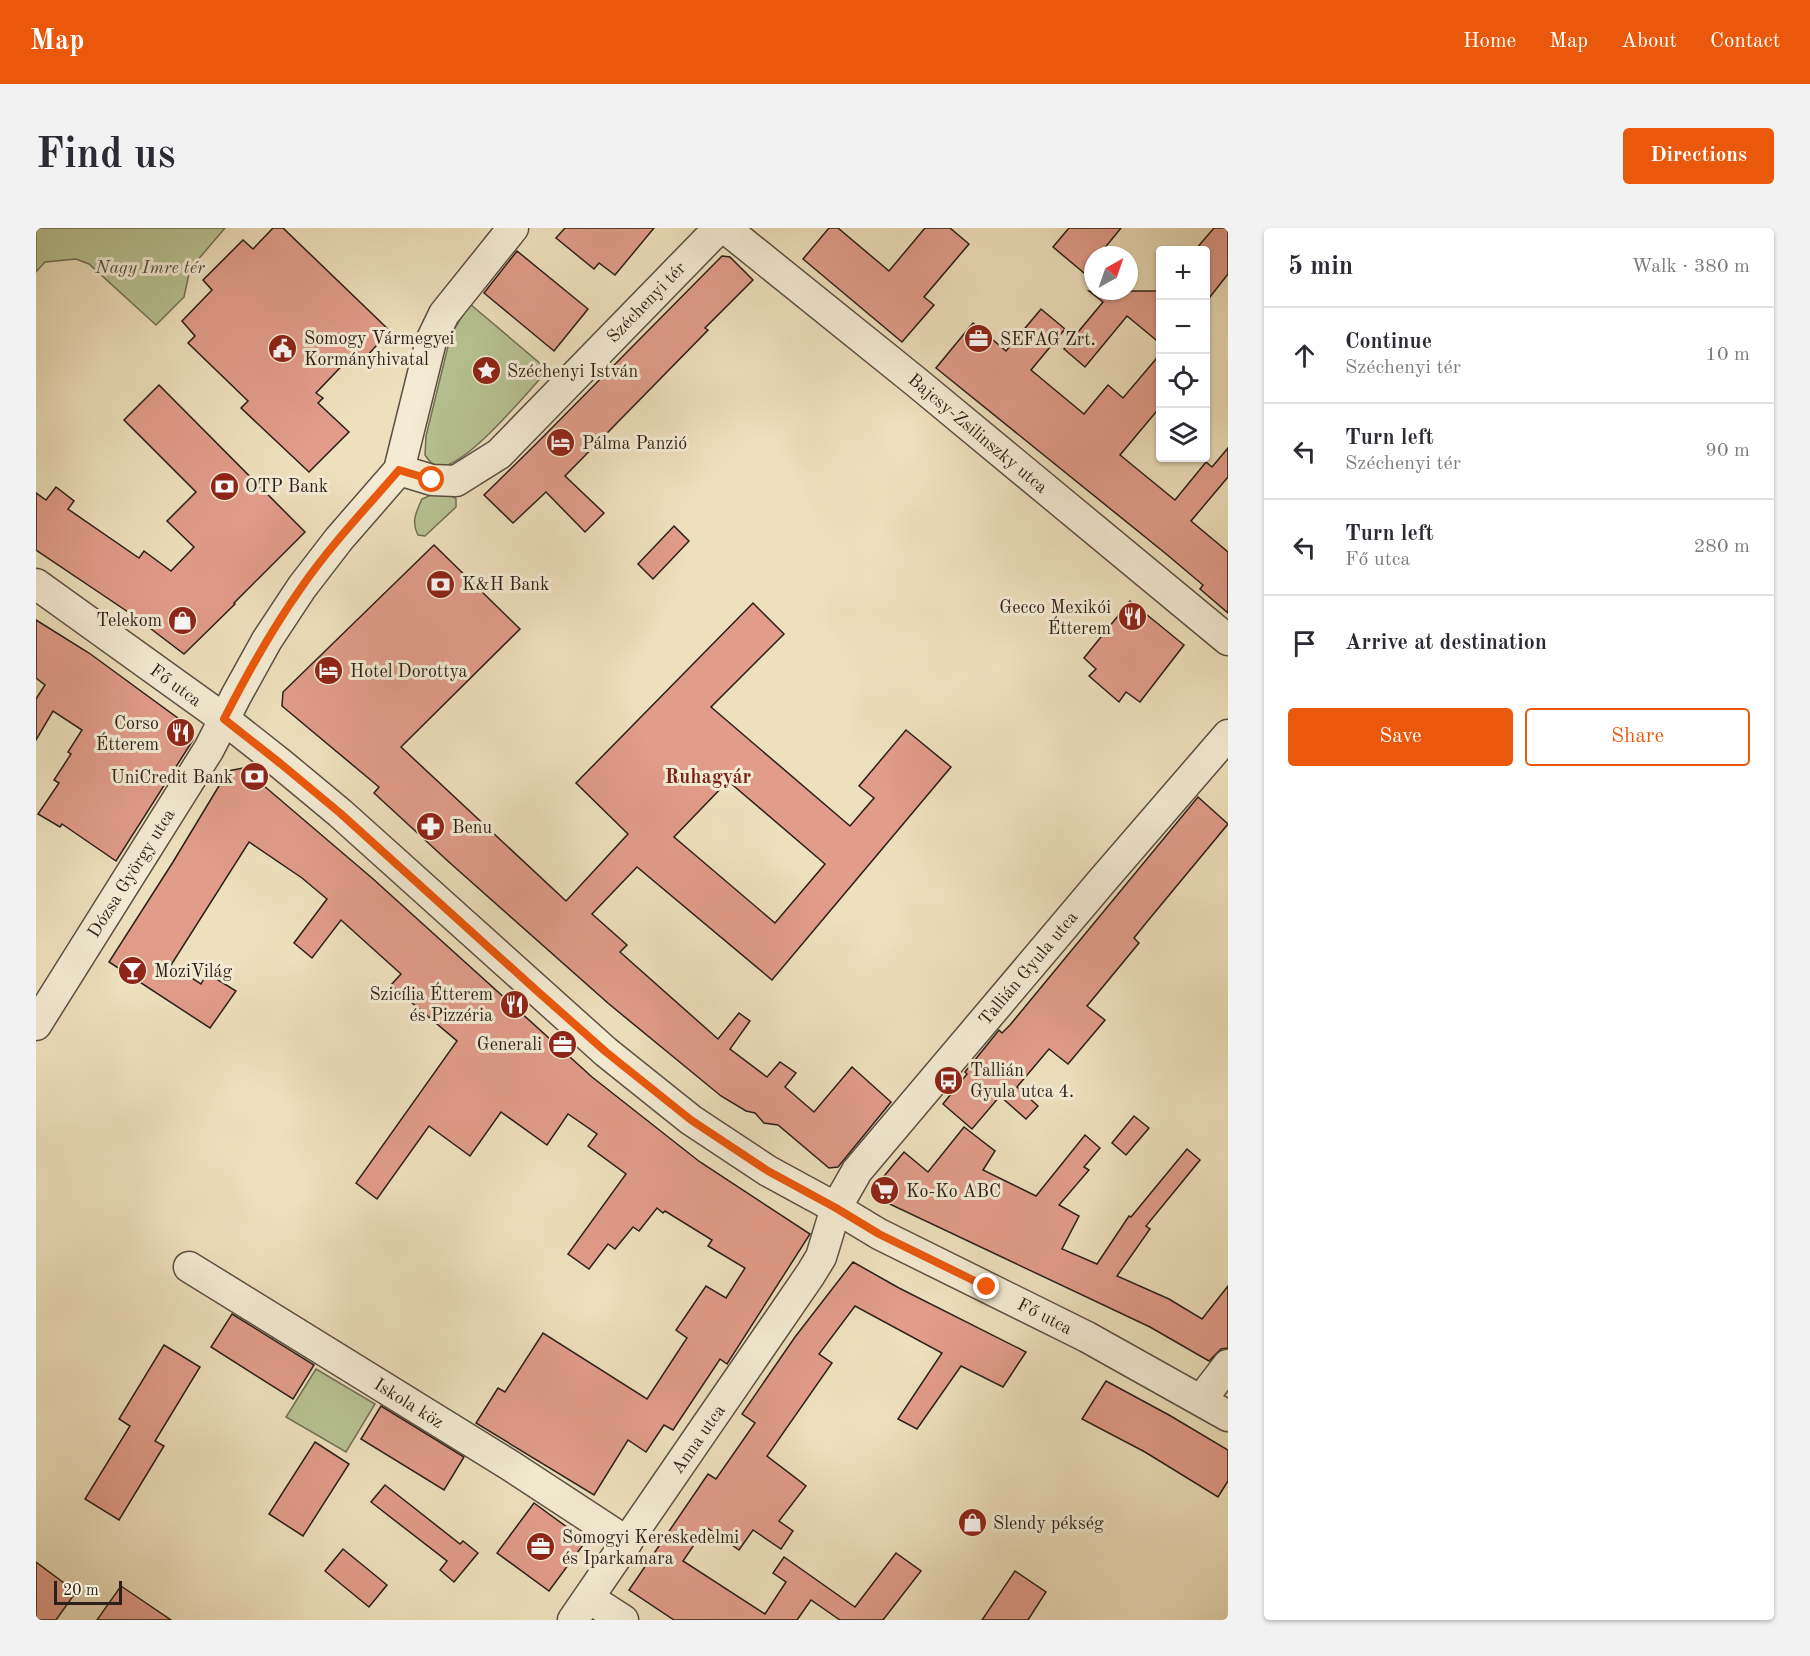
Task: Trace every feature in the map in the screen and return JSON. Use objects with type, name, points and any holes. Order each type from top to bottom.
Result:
[{"type":"street","points":[[224,719],[267,640],[302,587],[339,539],[399,470],[432,341],[444,314],[513,228]]},
{"type":"street","name":"Széchenyi tér","points":[[399,470],[432,480],[456,481],[499,454],[719,228]]},
{"type":"street","name":"Bajcsy-Zsilinszky utca","points":[[725,228],[915,381],[1228,640]]},
{"type":"street","name":"Fő utca","points":[[36,584],[224,719],[281,764],[340,813],[589,1036],[691,1120],[768,1171],[879,1234],[1077,1332],[1228,1416]]},
{"type":"street","name":"Dózsa György utca","points":[[36,1025],[209,748],[224,719]]},
{"type":"street","name":"Tallián Gyula utca","points":[[836,1208],[857,1171],[1228,735]]},
{"type":"street","name":"Anna utca","points":[[821,1257],[836,1208]]},
{"type":"street","name":"Anna utca","points":[[581,1609],[821,1257],[838,1241],[854,1234],[879,1234]]},
{"type":"street","name":"Iskola köz","points":[[189,1267],[511,1466],[627,1542]]},
{"type":"street","points":[[1201,1400],[1228,1365]]},
{"type":"street","points":[[581,1609],[623,1620]]},
{"type":"green space","name":"Nagy Imre tér","points":[[36,228],[225,228],[190,269],[184,297],[156,325],[89,264],[76,259],[45,262],[36,272]]},
{"type":"green space","points":[[470,304],[548,370],[481,442],[451,463],[438,466],[431,463],[425,455],[426,436],[451,334]]},
{"type":"green space","points":[[433,494],[449,494],[456,499],[456,507],[425,536],[418,535],[415,517],[418,508],[422,499]]},
{"type":"green space","points":[[316,1369],[375,1404],[346,1452],[286,1417]]},
{"type":"building","name":"Somogy Vármegyei Kormányhivatal","points":[[273,228],[283,228],[390,331],[364,359],[355,352],[316,393],[323,398],[318,403],[349,432],[309,472],[241,408],[248,401],[188,343],[195,336],[182,321],[212,290],[203,280],[243,240],[253,249]]},
{"type":"building","points":[[565,228],[654,228],[615,275],[599,263],[594,269],[556,238]]},
{"type":"building","points":[[829,228],[838,228],[889,271],[925,228],[950,228],[969,244],[924,297],[934,305],[902,342],[803,259]]},
{"type":"building","points":[[1069,228],[1121,228],[1106,246],[1084,246],[1084,273],[1053,247]]},
{"type":"building","points":[[1214,228],[1228,228],[1228,274],[1210,297],[1210,246],[1198,246]]},
{"type":"building","points":[[517,251],[588,309],[554,351],[484,293]]},
{"type":"building","points":[[722,256],[730,257],[753,280],[705,328],[708,330],[565,476],[604,513],[585,532],[546,492],[513,523],[484,495]]},
{"type":"building","points":[[1138,291],[1156,291],[1156,340],[1127,316],[1085,367],[1064,349],[1103,302],[1100,300],[1138,300]]},
{"type":"building","points":[[1041,309],[1065,329],[1031,370],[1084,414],[1108,385],[1123,398],[1156,359],[1156,412],[1120,455],[1175,500],[1206,462],[1212,467],[1228,448],[1228,477],[1191,521],[1228,552],[1228,613],[1200,589],[1203,585],[1165,553],[936,368],[973,323],[1006,351]]},
{"type":"building","points":[[159,385],[305,532],[184,654],[134,616],[36,550],[36,493],[46,500],[56,487],[74,501],[68,509],[139,558],[144,551],[171,571],[194,547],[167,521],[196,492],[124,420]]},
{"type":"building","points":[[674,526],[689,541],[653,579],[638,564]]},
{"type":"building","points":[[434,545],[520,629],[401,747],[566,901],[628,834],[576,783],[753,603],[784,634],[711,707],[850,826],[874,798],[859,786],[906,730],[951,767],[772,980],[637,867],[592,914],[627,945],[620,952],[718,1039],[739,1013],[750,1021],[730,1049],[767,1077],[780,1062],[796,1073],[785,1087],[814,1112],[852,1067],[891,1102],[838,1167],[829,1168],[778,1125],[764,1123],[755,1113],[746,1111],[721,1096],[609,1004],[374,793],[379,787],[282,706],[283,692]],"holes":[[[728,781],[825,864],[775,923],[674,837]]]},
{"type":"building","points":[[1130,601],[1184,645],[1140,702],[1126,692],[1119,702],[1089,676],[1096,669],[1084,658]]},
{"type":"building","points":[[36,620],[89,653],[190,727],[193,740],[116,861],[62,824],[60,827],[38,814],[59,783],[54,780],[71,754],[68,752],[82,730],[53,711],[36,740],[36,699],[45,685],[36,678]]},
{"type":"building","points":[[243,768],[372,878],[592,1077],[700,1162],[810,1234],[727,1364],[720,1359],[673,1430],[664,1425],[646,1452],[628,1440],[594,1495],[476,1423],[498,1388],[505,1392],[543,1333],[647,1399],[687,1338],[676,1330],[706,1286],[726,1298],[745,1268],[708,1246],[712,1240],[657,1208],[639,1231],[633,1227],[615,1249],[608,1244],[589,1269],[568,1254],[626,1174],[588,1146],[597,1134],[568,1114],[547,1145],[501,1112],[470,1156],[429,1126],[377,1199],[356,1183],[457,1041],[391,985],[401,974],[341,920],[312,958],[294,943],[327,899],[302,878],[249,842],[171,965],[201,984],[207,973],[236,991],[210,1028],[109,962],[228,771]]},
{"type":"building","points":[[1198,797],[1228,824],[1134,938],[1139,943],[1087,1006],[1105,1020],[1068,1064],[1049,1049],[1017,1087],[1038,1106],[1026,1119],[1000,1096],[972,1129],[943,1104],[999,1030],[1002,1033],[1010,1025]]},
{"type":"building","points":[[1134,1116],[1149,1128],[1126,1155],[1112,1143]]},
{"type":"building","points":[[964,1127],[995,1151],[983,1170],[1036,1196],[1085,1135],[1100,1148],[1084,1167],[1089,1170],[1059,1205],[1079,1216],[1062,1249],[1097,1264],[1129,1216],[1131,1217],[1187,1149],[1200,1160],[1146,1226],[1150,1229],[1117,1276],[1169,1299],[1202,1319],[1228,1286],[1228,1348],[1221,1349],[1209,1361],[1150,1327],[879,1199],[875,1187],[904,1152],[928,1172]]},
{"type":"building","points":[[853,1262],[899,1288],[1026,1352],[1003,1387],[961,1366],[917,1429],[898,1419],[942,1353],[855,1306],[819,1354],[832,1363],[767,1456],[806,1486],[779,1521],[793,1531],[781,1549],[753,1530],[739,1550],[706,1527],[683,1561],[765,1614],[786,1582],[773,1573],[784,1557],[855,1607],[896,1553],[921,1571],[883,1620],[840,1620],[811,1600],[797,1620],[674,1620],[629,1590],[708,1474],[716,1479],[755,1423],[742,1414],[795,1337]]},
{"type":"building","points":[[232,1314],[314,1365],[293,1399],[211,1347]]},
{"type":"building","points":[[164,1345],[200,1367],[155,1441],[164,1446],[119,1520],[85,1499],[130,1426],[119,1419]]},
{"type":"building","points":[[1106,1381],[1228,1450],[1228,1481],[1218,1497],[1145,1452],[1082,1419]]},
{"type":"building","points":[[381,1406],[464,1457],[444,1490],[361,1439]]},
{"type":"building","points":[[315,1442],[349,1464],[303,1536],[269,1514]]},
{"type":"building","points":[[385,1485],[460,1544],[463,1541],[478,1553],[454,1582],[440,1570],[447,1561],[371,1502]]},
{"type":"building","name":"Somogyi Kereskedelmi és Iparkamara","points":[[534,1503],[586,1541],[549,1591],[497,1553]]},
{"type":"building","points":[[343,1549],[387,1585],[369,1607],[325,1571]]},
{"type":"building","points":[[36,1562],[76,1592],[56,1620],[36,1620]]},
{"type":"building","points":[[1015,1571],[1046,1592],[1028,1620],[982,1620]]},
{"type":"building","points":[[121,1586],[171,1620],[97,1620]]},
{"type":"place","name":"SEFAG Zrt.","points":[[979,339]]},
{"type":"place","name":"Somogy Vármegyei Kormányhivatal","points":[[283,348]]},
{"type":"place","name":"Széchenyi István","points":[[486,371]]},
{"type":"place","name":"Pálma Panzió","points":[[561,443]]},
{"type":"place","name":"OTP Bank","points":[[224,486]]},
{"type":"place","name":"K&H Bank","points":[[441,584]]},
{"type":"place","name":"Gecco Mexikói Étterem","points":[[1132,617]]},
{"type":"place","name":"Telekom","points":[[183,620]]},
{"type":"place","name":"Hotel Dorottya","points":[[329,671]]},
{"type":"place","name":"Corso Étterem","points":[[180,733]]},
{"type":"place","name":"UniCredit Bank","points":[[254,777]]},
{"type":"place","name":"Benu","points":[[431,827]]},
{"type":"place","name":"MoziVilág","points":[[133,971]]},
{"type":"place","name":"Szicília Étterem és Pizzéria","points":[[514,1004]]},
{"type":"place","name":"Generali","points":[[563,1044]]},
{"type":"place","name":"Tallián Gyula utca 4.","points":[[949,1080]]},
{"type":"place","name":"Ko-Ko ABC","points":[[885,1191]]},
{"type":"place","name":"Slendy pékség","points":[[972,1523]]},
{"type":"place","name":"Somogyi Kereskedelmi és Iparkamara","points":[[541,1547]]},
{"type":"district","name":"Ruhagyár","points":[[708,776]]},
{"type":"route","points":[[432,480],[399,470],[339,539],[302,587],[267,640],[224,719],[340,813],[606,1052],[691,1120],[788,1183],[879,1234],[987,1287]]}]
